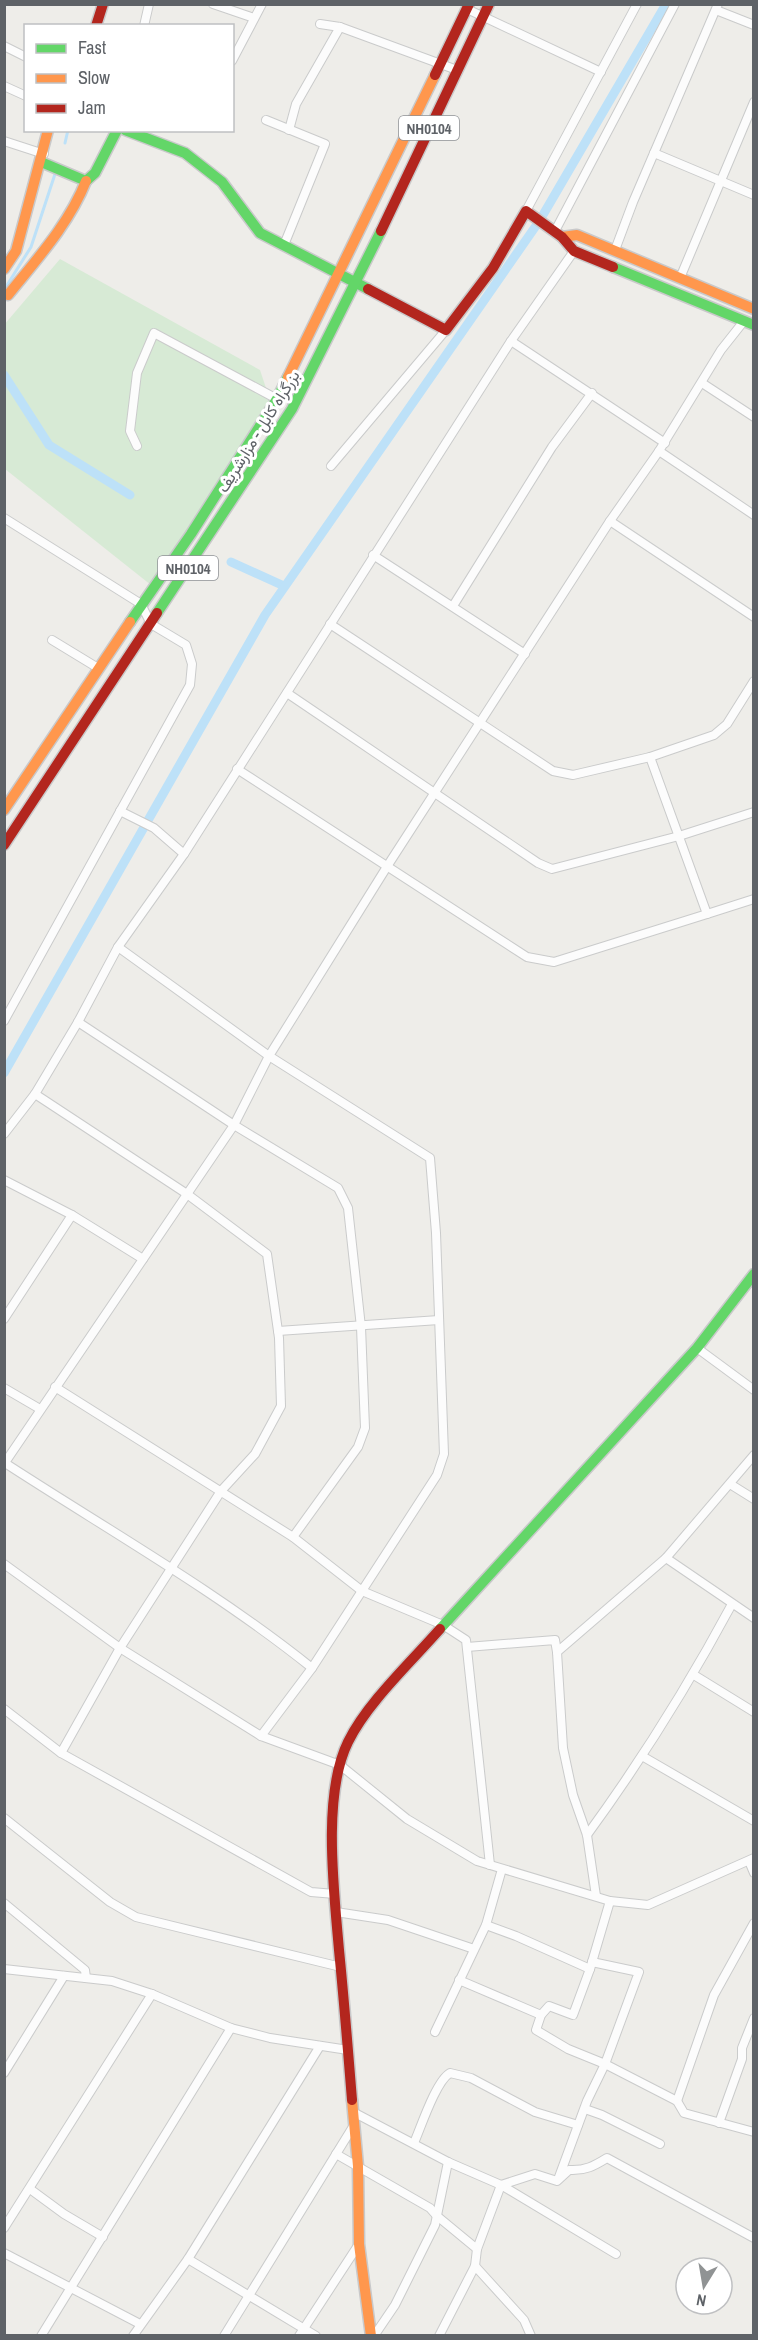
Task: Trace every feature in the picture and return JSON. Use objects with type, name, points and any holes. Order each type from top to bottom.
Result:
[{"type":"main road","points":[[97,24],[103,4]]},
{"type":"main road","name":"بزرگراه کابل - مزارشریف","points":[[4,846],[292,409],[357,282],[489,4]]},
{"type":"main road","name":"بزرگراه کابل - مزارشریف","points":[[4,810],[190,534],[277,399],[468,7]]},
{"type":"main road","points":[[4,269],[16,251],[48,132]]},
{"type":"main road","points":[[5,294],[8,295],[45,250],[76,206],[86,181],[95,173],[116,132]]},
{"type":"main road","points":[[130,132],[185,153],[222,182],[260,233],[446,330],[493,268],[530,213],[555,231],[574,251],[748,323]]},
{"type":"main road","points":[[42,158],[86,181]]},
{"type":"main road","points":[[555,231],[577,235],[753,309]]},
{"type":"main road","points":[[372,2336],[359,2244],[358,2166],[332,1865],[334,1817],[340,1765],[348,1742],[362,1719],[443,1625],[697,1348],[753,1274]]},
{"type":"street","points":[[144,24],[149,4]]},
{"type":"street","points":[[213,4],[255,18]]},
{"type":"street","points":[[234,57],[262,4]]},
{"type":"street","points":[[530,213],[637,4]]},
{"type":"street","points":[[555,231],[675,4]]},
{"type":"street","points":[[468,7],[483,17],[601,72]]},
{"type":"street","points":[[615,250],[717,7],[753,26]]},
{"type":"street","points":[[320,24],[340,27],[457,70]]},
{"type":"street","points":[[289,130],[296,104],[340,27]]},
{"type":"street","points":[[4,46],[24,56]]},
{"type":"street","points":[[4,86],[24,95]]},
{"type":"street","points":[[680,278],[753,102]]},
{"type":"street","points":[[266,120],[325,144],[284,245]]},
{"type":"street","points":[[4,141],[42,158]]},
{"type":"street","points":[[654,153],[753,195]]},
{"type":"street","points":[[4,1134],[36,1094],[78,1022],[118,946],[184,854],[511,341],[574,251]]},
{"type":"street","points":[[312,1668],[274,1637],[5,1463],[234,1125],[269,1056],[388,865],[610,521],[665,443],[722,351],[748,323]]},
{"type":"street","points":[[331,466],[446,330]]},
{"type":"street","points":[[137,446],[130,431],[137,374],[154,333],[277,399]]},
{"type":"street","points":[[511,341],[665,443]]},
{"type":"street","points":[[702,383],[753,417]]},
{"type":"street","points":[[453,606],[552,447],[592,393]]},
{"type":"street","points":[[659,451],[753,515]]},
{"type":"street","points":[[4,518],[141,604],[151,624],[186,645],[192,664],[190,685],[4,1021]]},
{"type":"street","points":[[610,521],[753,617]]},
{"type":"street","points":[[373,555],[525,654]]},
{"type":"street","points":[[330,624],[553,771],[573,775],[650,757],[714,735],[727,724],[753,681]]},
{"type":"street","points":[[52,640],[98,668]]},
{"type":"street","points":[[287,693],[538,863],[552,869],[679,836],[753,812]]},
{"type":"street","points":[[650,757],[707,914]]},
{"type":"street","points":[[237,769],[527,957],[554,962],[753,899]]},
{"type":"street","points":[[120,811],[154,828],[184,854]]},
{"type":"street","points":[[118,946],[269,1056],[430,1158],[436,1233],[444,1454],[437,1475],[362,1591],[312,1668],[261,1736]]},
{"type":"street","points":[[78,1022],[234,1125],[338,1188],[348,1208],[361,1327],[365,1428],[358,1447],[293,1537]]},
{"type":"street","points":[[36,1094],[187,1194],[267,1254],[278,1331],[281,1406],[255,1454],[221,1491],[120,1648],[61,1753]]},
{"type":"street","points":[[4,1180],[72,1215],[143,1258]]},
{"type":"street","points":[[4,1319],[72,1215]]},
{"type":"street","points":[[278,1331],[439,1320]]},
{"type":"street","points":[[697,1348],[753,1390]]},
{"type":"street","points":[[56,1387],[293,1537],[362,1591],[443,1625],[466,1640],[490,1865]]},
{"type":"street","points":[[4,1388],[40,1410]]},
{"type":"street","points":[[557,1652],[666,1558],[753,1455]]},
{"type":"street","points":[[730,1484],[753,1499]]},
{"type":"street","points":[[666,1558],[753,1618]]},
{"type":"street","points":[[4,1564],[120,1648],[261,1736],[340,1765],[407,1819],[477,1861],[610,1900],[648,1905],[751,1860],[753,1873]]},
{"type":"street","points":[[587,1835],[642,1756],[694,1675],[732,1604]]},
{"type":"street","points":[[467,1647],[555,1640],[562,1748],[573,1795],[587,1835],[596,1896]]},
{"type":"street","points":[[694,1675],[753,1712]]},
{"type":"street","points":[[4,1709],[61,1753],[311,1892],[335,1894]]},
{"type":"street","points":[[642,1756],[753,1821]]},
{"type":"street","points":[[4,1818],[110,1902],[136,1917],[341,1967]]},
{"type":"street","points":[[435,2032],[486,1925],[502,1869]]},
{"type":"street","points":[[610,1900],[591,1966],[573,2015],[549,2006],[541,2015],[536,2030],[568,2049],[605,2064],[676,2101],[684,2113],[753,2132]]},
{"type":"street","points":[[4,1904],[85,1970],[86,1978]]},
{"type":"street","points":[[336,1912],[388,1920],[474,1949]]},
{"type":"street","points":[[676,2101],[714,1995],[753,1923]]},
{"type":"street","points":[[486,1925],[591,1966],[639,1972],[605,2064],[578,2125],[557,2181]]},
{"type":"street","points":[[4,1969],[112,1981],[152,1994],[231,2028],[270,2038],[348,2050]]},
{"type":"street","points":[[4,2073],[64,1976]]},
{"type":"street","points":[[459,1980],[541,2015]]},
{"type":"street","points":[[4,2228],[152,1994]]},
{"type":"street","points":[[719,2122],[742,2059],[741,2048],[753,2018]]},
{"type":"street","points":[[41,2336],[231,2028]]},
{"type":"street","points":[[133,2336],[188,2259],[320,2046]]},
{"type":"street","points":[[414,2144],[439,2086],[450,2073],[471,2078],[535,2112],[578,2125]]},
{"type":"street","points":[[585,2109],[622,2124],[660,2144]]},
{"type":"street","points":[[353,2112],[448,2163],[501,2185],[616,2254]]},
{"type":"street","points":[[224,2336],[355,2124]]},
{"type":"street","points":[[336,2154],[430,2208],[477,2249]]},
{"type":"street","points":[[557,2181],[569,2170],[591,2168],[607,2158],[753,2238]]},
{"type":"street","points":[[372,2336],[395,2305],[435,2225],[448,2163]]},
{"type":"street","points":[[501,2185],[535,2174],[557,2181]]},
{"type":"street","points":[[439,2336],[475,2266],[477,2249],[501,2185]]},
{"type":"street","points":[[30,2189],[63,2214],[103,2237]]},
{"type":"street","points":[[299,2336],[359,2244]]},
{"type":"street","points":[[4,2253],[140,2324]]},
{"type":"street","points":[[188,2259],[316,2336]]},
{"type":"street","points":[[475,2266],[524,2320],[531,2336]]},
{"type":"green space","points":[[60,259],[260,370],[272,406],[156,589],[5,469],[4,325]]},
{"type":"waterway","points":[[4,1073],[265,615],[540,220],[666,4]]},
{"type":"waterway","points":[[65,143],[68,132]]},
{"type":"waterway","points":[[4,290],[31,247],[55,174]]},
{"type":"waterway","points":[[4,375],[49,445],[130,495]]},
{"type":"waterway","points":[[231,562],[284,586]]},
{"type":"traffic: fast","points":[[41,162],[86,181],[95,173],[116,132]]},
{"type":"traffic: fast","points":[[130,132],[185,153],[222,182],[260,233],[368,289]]},
{"type":"traffic: fast","points":[[157,613],[292,409],[381,231]]},
{"type":"traffic: fast","points":[[613,267],[754,325]]},
{"type":"traffic: fast","points":[[130,622],[191,534],[277,399],[288,377]]},
{"type":"traffic: fast","points":[[440,1629],[697,1348],[754,1274]]},
{"type":"traffic: slow","points":[[288,377],[435,75]]},
{"type":"traffic: slow","points":[[4,269],[16,251],[47,132]]},
{"type":"traffic: slow","points":[[4,294],[8,295],[51,241],[71,212],[86,181]]},
{"type":"traffic: slow","points":[[562,237],[577,235],[754,309]]},
{"type":"traffic: slow","points":[[4,810],[130,622]]},
{"type":"traffic: slow","points":[[352,2100],[358,2166],[359,2244],[371,2336]]},
{"type":"traffic: jam","points":[[97,24],[103,4]]},
{"type":"traffic: jam","points":[[435,75],[469,4]]},
{"type":"traffic: jam","points":[[381,231],[489,4]]},
{"type":"traffic: jam","points":[[368,289],[446,330],[493,268],[526,211],[562,237],[574,251],[613,267]]},
{"type":"traffic: jam","points":[[4,845],[157,613]]},
{"type":"traffic: jam","points":[[352,2100],[333,1872],[332,1816],[335,1789],[340,1764],[356,1727],[390,1683],[440,1629]]}]
